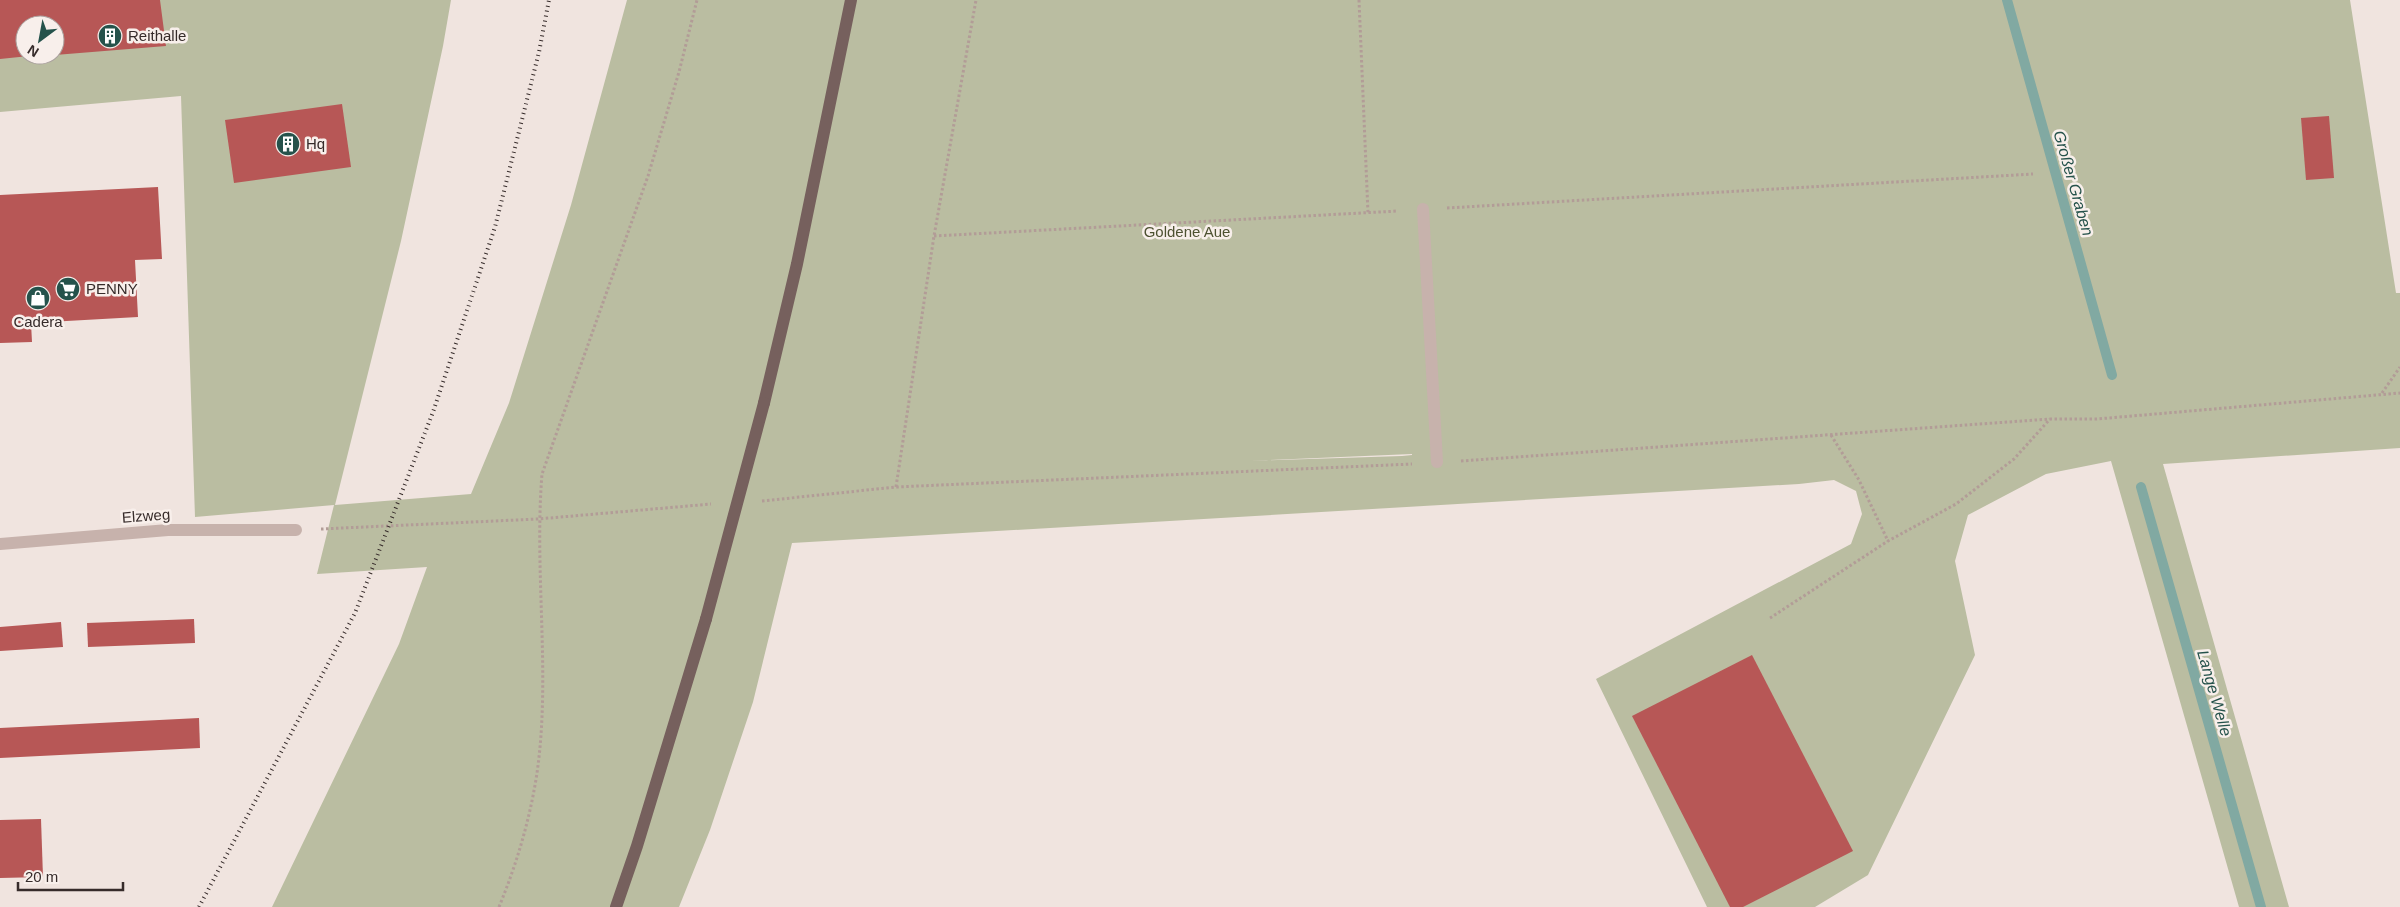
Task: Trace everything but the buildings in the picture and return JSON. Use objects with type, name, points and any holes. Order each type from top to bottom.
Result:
[{"type":"main road","points":[[616,907],[637,846],[706,619],[764,403],[797,264],[851,0]]},
{"type":"street","points":[[1423,209],[1437,462]]},
{"type":"street","name":"Elzweg","points":[[0,544],[168,530],[296,530]]},
{"type":"path","points":[[499,907],[513,873],[529,818],[537,772],[541,723],[538,519],[542,474],[648,176],[679,72],[697,0]]},
{"type":"path","points":[[896,487],[934,236],[976,0]]},
{"type":"path","points":[[1359,0],[1368,213]]},
{"type":"path","points":[[934,236],[2033,174]]},
{"type":"path","points":[[2382,393],[2400,367]]},
{"type":"path","points":[[770,500],[896,487],[1437,462],[2050,419],[2097,419],[2382,393],[2400,393]]},
{"type":"path","points":[[1770,618],[1888,541],[1956,504],[2014,459],[2050,419]]},
{"type":"path","points":[[1831,435],[1859,480],[1888,541]]},
{"type":"path","points":[[296,530],[538,519],[706,504]]},
{"type":"green space","name":"Goldene Aue","points":[[0,0],[451,0],[443,46],[401,241],[335,505],[471,494],[509,403],[571,205],[627,0],[2350,0],[2396,293],[2400,293],[2400,448],[2163,464],[2289,907],[2239,907],[2111,461],[2046,474],[1968,515],[1955,561],[1975,655],[1868,875],[1815,907],[1707,907],[1596,679],[1851,544],[1862,514],[1856,491],[1834,480],[1799,484],[792,543],[753,702],[710,830],[679,907],[272,907],[399,644],[427,567],[317,574],[334,505],[195,517],[181,96],[0,112]],"holes":[[[1412,454],[1402,456],[1249,461]]]},
{"type":"waterway","name":"Großer Graben","points":[[2007,0],[2112,375]]},
{"type":"waterway","name":"Lange Welle","points":[[2141,487],[2261,907]]},
{"type":"railway","points":[[199,907],[355,613],[433,412],[495,227],[539,52],[549,0]]},
{"type":"place","name":"Reithalle","points":[[110,36]]},
{"type":"place","name":"Hq","points":[[288,144]]},
{"type":"place","name":"PENNY","points":[[68,289]]},
{"type":"place","name":"Cadera","points":[[38,298]]}]
